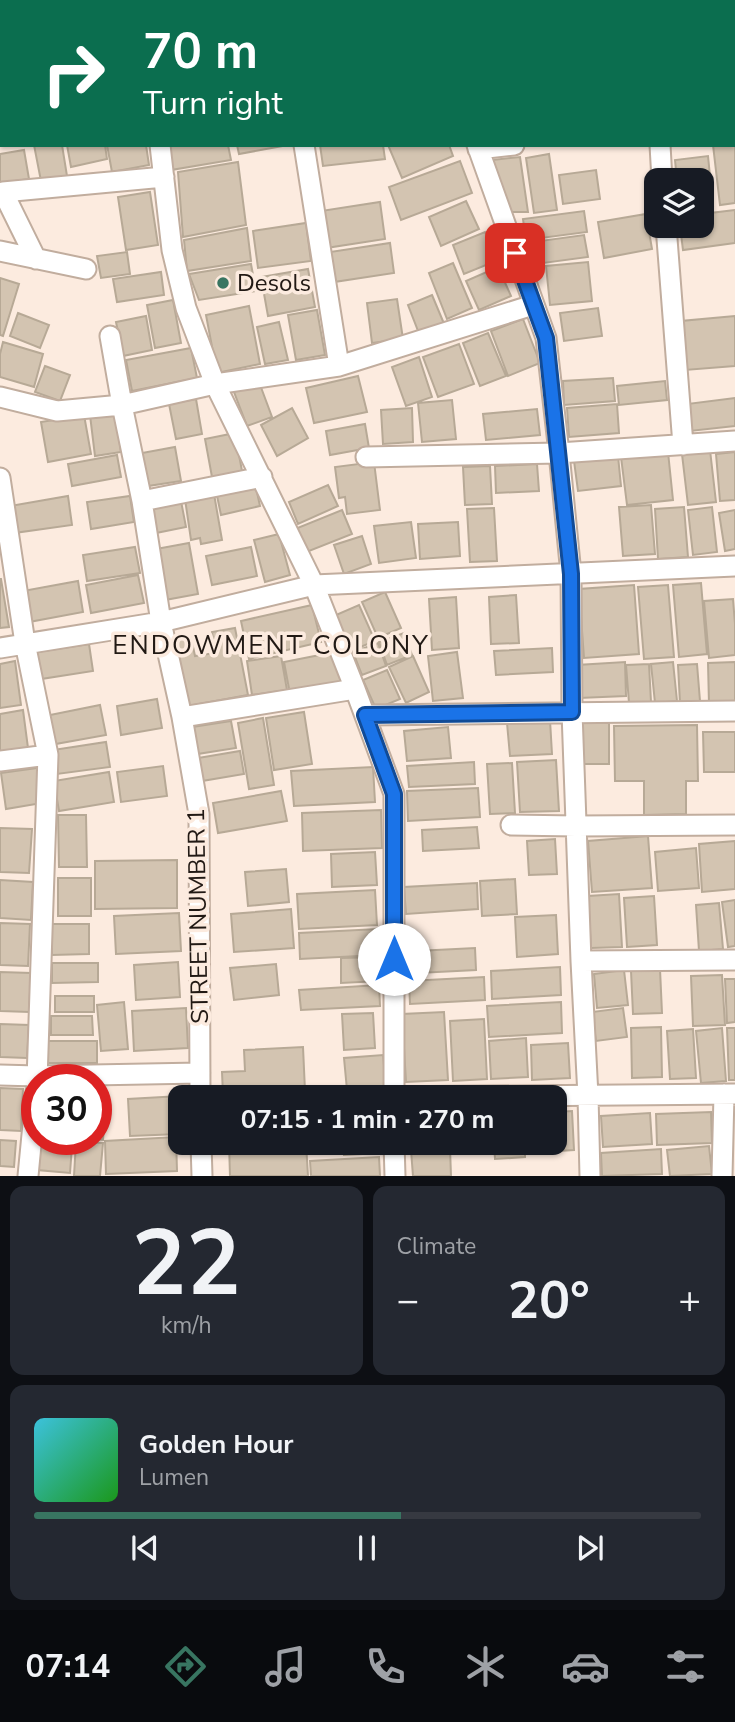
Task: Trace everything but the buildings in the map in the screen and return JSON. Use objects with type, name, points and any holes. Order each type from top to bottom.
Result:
[{"type":"street","points":[[160,147],[172,250],[186,308],[215,384],[314,585],[394,794],[387,1085]]},
{"type":"street","points":[[304,147],[339,366]]},
{"type":"street","points":[[477,147],[546,338],[559,453],[571,574],[572,712],[590,1176]]},
{"type":"street","points":[[660,147],[661,168]]},
{"type":"street","points":[[36,259],[3,192],[164,177]]},
{"type":"street","points":[[667,238],[683,445]]},
{"type":"street","points":[[0,251],[86,269]]},
{"type":"street","points":[[0,397],[57,411],[122,405],[215,384],[339,366],[533,305]]},
{"type":"street","name":"STREET NUMBER 1","points":[[110,336],[142,501],[161,622],[182,717],[199,814],[200,1085]]},
{"type":"street","points":[[366,457],[559,453],[735,441]]},
{"type":"street","points":[[142,501],[262,477]]},
{"type":"street","points":[[0,478],[4,527],[48,755],[38,1064]]},
{"type":"street","points":[[0,648],[161,622],[314,585],[735,566]]},
{"type":"street","points":[[182,717],[355,689]]},
{"type":"street","points":[[365,715],[735,711]]},
{"type":"street","points":[[0,761],[48,755]]},
{"type":"street","points":[[512,825],[735,825]]},
{"type":"street","points":[[581,961],[735,960]]},
{"type":"street","points":[[112,1077],[200,1073]]},
{"type":"street","points":[[0,1075],[21,1078]]},
{"type":"street","points":[[567,1096],[729,1094],[722,1176]]},
{"type":"street","points":[[28,1176],[30,1155]]},
{"type":"street","points":[[201,1155],[202,1176]]},
{"type":"street","points":[[394,1155],[395,1176]]},
{"type":"place","name":"Desols","points":[[223,283]]},
{"type":"district","name":"ENDOWMENT COLONY","points":[[271,645]]},
{"type":"route","points":[[394,959],[394,794],[365,715],[572,712],[571,574],[546,338],[515,253]]}]
